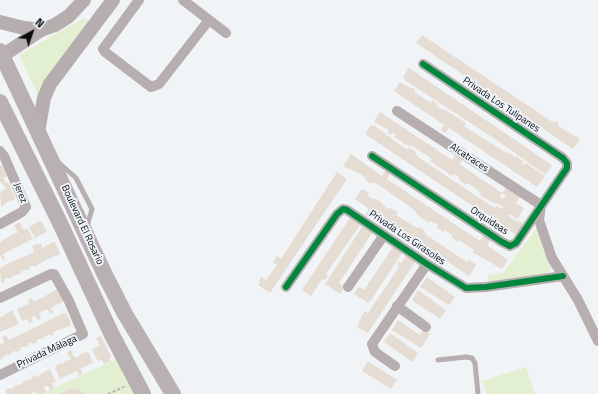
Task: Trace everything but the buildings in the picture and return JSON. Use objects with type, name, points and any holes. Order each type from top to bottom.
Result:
[{"type":"main road","name":"Boulevard El Rosario","points":[[1,53],[125,314],[173,394]]},
{"type":"main road","name":"Boulevard El Rosario","points":[[0,102],[60,223],[111,333],[143,394]]},
{"type":"street","points":[[38,132],[44,98],[50,84],[113,0]]},
{"type":"street","points":[[139,0],[103,48],[105,52],[151,87],[159,84],[209,20]]},
{"type":"street","points":[[183,0],[226,33]]},
{"type":"street","points":[[1,53],[40,30],[69,16],[84,1],[101,16]]},
{"type":"street","points":[[0,22],[40,30]]},
{"type":"street","name":"Privada Los Tulipanes","points":[[423,64],[563,158],[567,163]]},
{"type":"street","name":"Alcatraces","points":[[397,111],[541,205]]},
{"type":"street","name":"Jerez","points":[[0,151],[4,156],[26,207],[22,212],[0,224]]},
{"type":"street","name":"Orquideas","points":[[372,156],[506,245],[510,246],[516,243],[567,168],[567,163]]},
{"type":"street","points":[[541,205],[539,220],[552,258],[578,300],[598,341]]},
{"type":"street","name":"Privada Los Girasoles","points":[[286,287],[337,214],[343,209],[347,210],[384,236],[459,285],[466,288],[486,287],[563,276]]},
{"type":"street","points":[[348,287],[384,236]]},
{"type":"street","points":[[395,366],[375,352],[371,346],[427,264]]},
{"type":"street","name":"Privada Málaga","points":[[0,298],[51,274],[57,277],[83,334],[0,375]]},
{"type":"street","points":[[397,306],[426,327]]},
{"type":"lane","points":[[438,360],[466,357],[472,358],[475,363],[478,394]]},
{"type":"path","points":[[108,394],[130,384]]},
{"type":"green space","points":[[84,18],[90,22],[39,97],[19,55]]},
{"type":"green space","points":[[537,227],[552,264],[548,273],[538,278],[488,281],[488,275],[503,273]]},
{"type":"green space","points":[[117,359],[136,394],[41,394]]},
{"type":"green space","points":[[526,367],[535,394],[487,394],[482,381]]},
{"type":"cycle path","points":[[372,156],[510,246],[516,243],[567,168],[567,163],[563,158],[423,64]]},
{"type":"cycle path","points":[[286,287],[337,214],[343,209],[347,210],[427,264],[466,288],[486,287],[563,276]]}]
